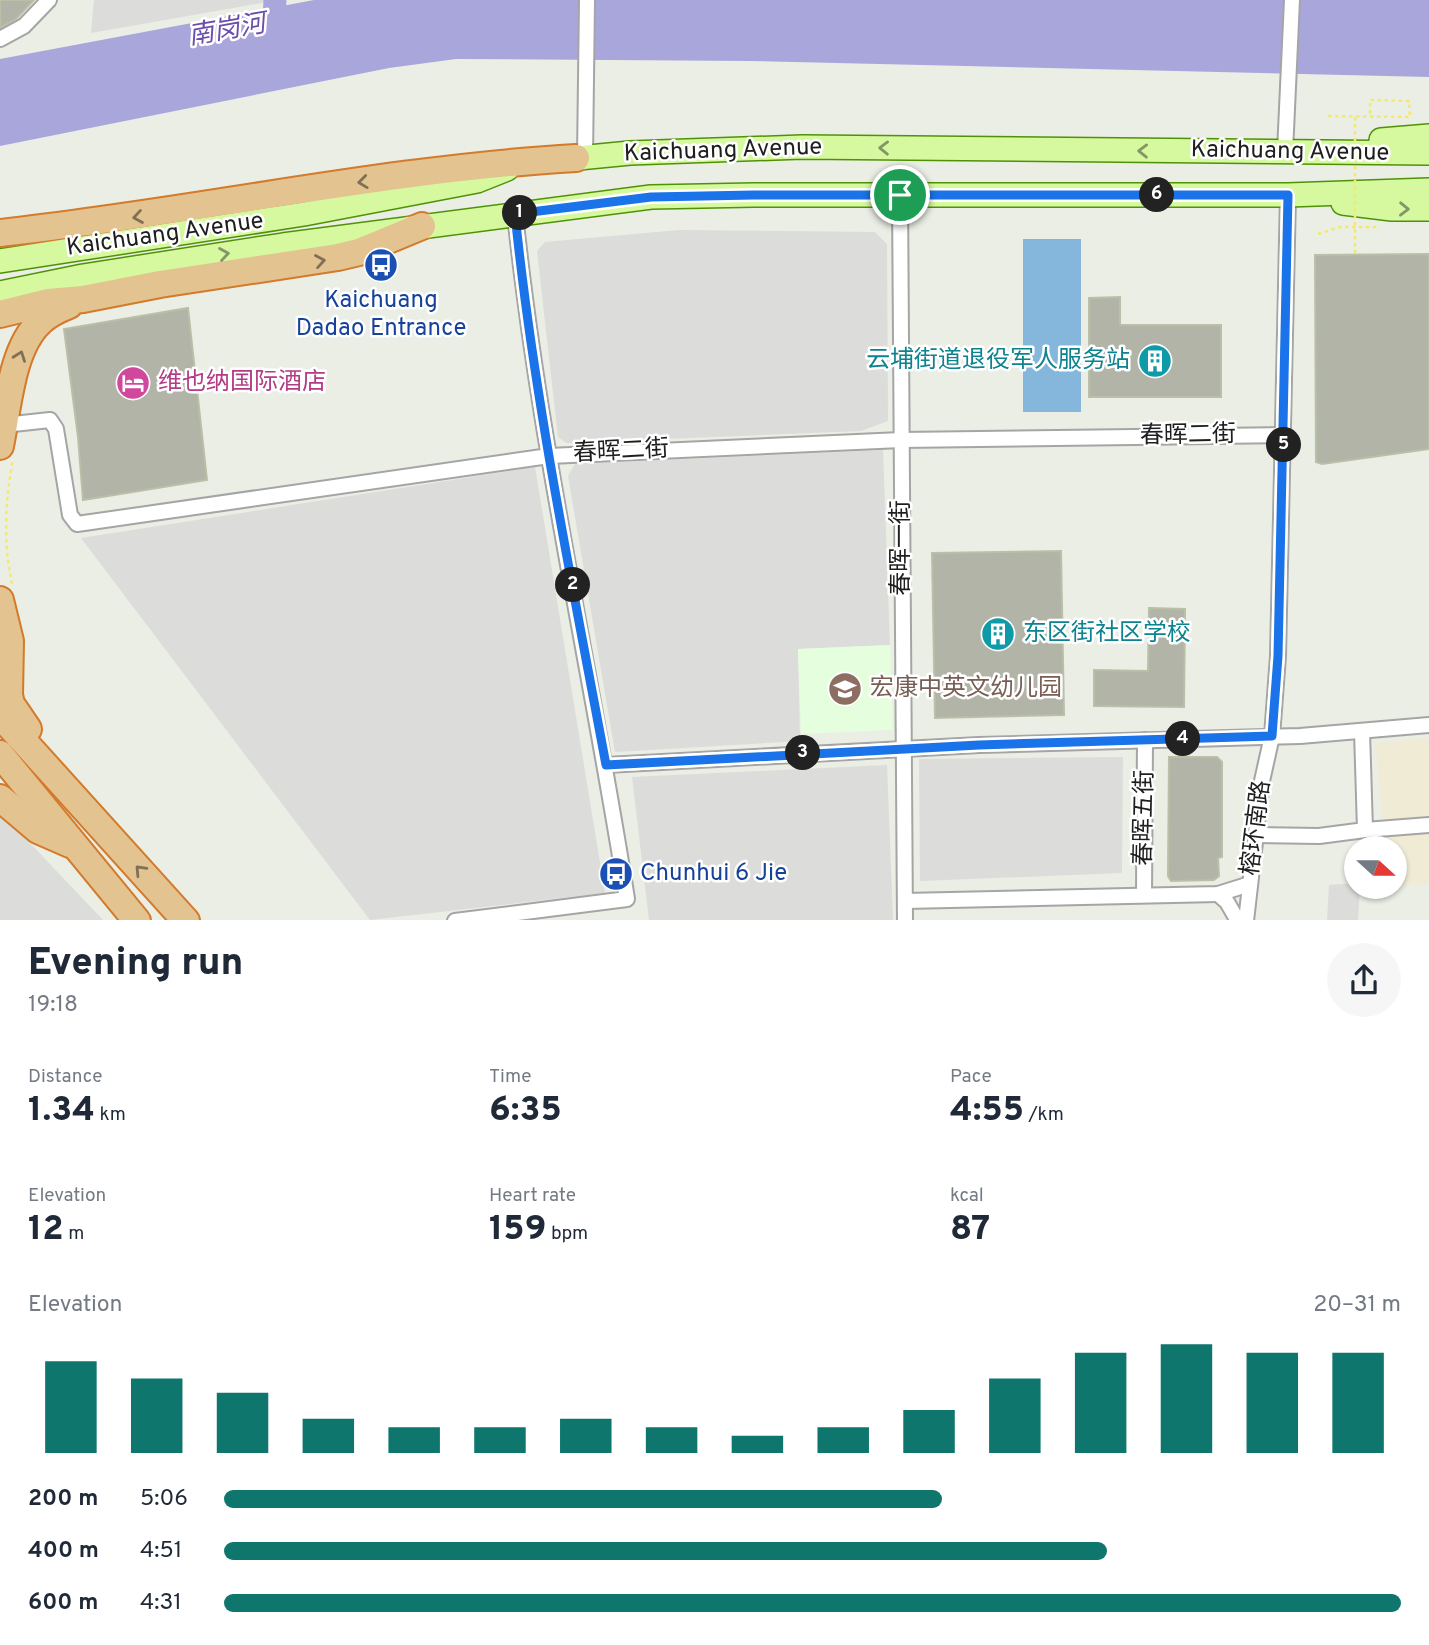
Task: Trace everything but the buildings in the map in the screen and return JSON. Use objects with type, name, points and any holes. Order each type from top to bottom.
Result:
[{"type":"highway","points":[[0,233],[95,223],[463,166],[581,158]]},
{"type":"highway","points":[[0,314],[49,302],[83,299],[160,284],[338,257],[359,252],[422,226]]},
{"type":"highway","points":[[6,443],[20,353],[31,332],[42,320],[83,299]]},
{"type":"highway","points":[[6,592],[10,641],[9,695],[11,704],[28,728],[30,748]]},
{"type":"highway","points":[[0,715],[186,920]]},
{"type":"highway","points":[[0,754],[137,920]]},
{"type":"highway","points":[[0,783],[32,814],[75,846]]},
{"type":"highway","points":[[0,798],[38,830],[75,846]]},
{"type":"main road","points":[[1285,152],[1340,141],[1429,136]]},
{"type":"main road","name":"Kaichuang Avenue","points":[[0,261],[304,214],[477,181],[520,164],[581,158],[677,151],[802,147],[1429,153]]},
{"type":"main road","name":"Kaichuang Avenue","points":[[0,293],[109,272],[422,226],[651,197],[1288,195],[1429,190]]},
{"type":"main road","points":[[1288,195],[1364,206],[1429,209]]},
{"type":"street","points":[[0,39],[24,26],[49,0]]},
{"type":"street","points":[[581,158],[587,0]]},
{"type":"street","points":[[1285,152],[1292,0]]},
{"type":"street","name":"春晖一街","points":[[900,195],[905,920]]},
{"type":"street","name":"榕环南路","points":[[1246,920],[1262,781],[1272,736],[1278,656],[1288,195]]},
{"type":"street","points":[[455,920],[627,898],[606,765],[549,456],[515,214]]},
{"type":"street","name":"春晖二街","points":[[6,443],[50,419],[57,429],[70,515],[77,524],[549,456],[901,440],[1284,435]]},
{"type":"street","points":[[606,765],[904,748],[1272,736],[1429,726]]},
{"type":"street","points":[[1362,731],[1365,830]]},
{"type":"street","name":"春晖五街","points":[[1144,895],[1145,740]]},
{"type":"street","points":[[1256,835],[1320,836],[1429,825]]},
{"type":"street","points":[[905,901],[1219,894],[1250,884]]},
{"type":"street","points":[[1219,894],[1238,920]]},
{"type":"path","points":[[1328,116],[1409,117],[1409,101],[1370,100],[1370,114]]},
{"type":"path","points":[[1355,117],[1355,253]]},
{"type":"path","points":[[1318,234],[1340,227],[1355,227]]},
{"type":"path","points":[[6,443],[6,592]]},
{"type":"shaded area","points":[[94,0],[279,0],[91,33]]},
{"type":"shaded area","points":[[679,230],[875,232],[887,244],[888,421],[861,431],[566,443],[558,437],[537,251],[545,242]]},
{"type":"shaded area","points":[[1023,239],[1081,239],[1081,412],[1023,412]]},
{"type":"shaded area","points":[[883,450],[890,645],[798,649],[800,741],[615,752],[568,476],[575,464]]},
{"type":"shaded area","points":[[535,467],[605,893],[370,920],[81,538]]},
{"type":"shaded area","name":"宏康中英文幼儿园","points":[[890,645],[893,730],[801,734],[798,649]]},
{"type":"shaded area","points":[[1429,738],[1429,884],[1407,885],[1407,836],[1385,836],[1375,743]]},
{"type":"shaded area","points":[[1123,757],[1122,873],[920,881],[919,759]]},
{"type":"shaded area","points":[[887,765],[893,920],[649,920],[632,777]]},
{"type":"shaded area","points":[[0,813],[9,821],[103,920],[0,920]]},
{"type":"shaded area","points":[[1344,884],[1344,900],[1359,900],[1358,920],[1327,920],[1329,885]]},
{"type":"water","name":"南岗河","points":[[314,0],[1429,0],[1429,77],[749,61],[456,59],[389,68],[0,146],[0,59]]},
{"type":"waterway","name":"南岗河","points":[[273,39],[275,0]]},
{"type":"place","name":"Kaichuang Dadao Entrance","points":[[381,265]]},
{"type":"place","name":"云埔街道退役军人服务站","points":[[1155,361]]},
{"type":"place","name":"维也纳国际酒店","points":[[133,383]]},
{"type":"place","name":"东区街社区学校","points":[[998,634]]},
{"type":"place","name":"宏康中英文幼儿园","points":[[845,689]]},
{"type":"place","name":"Chunhui 6 Jie","points":[[616,874]]},
{"type":"route","points":[[900,195],[1288,195],[1278,656],[1272,736],[835,751],[606,765],[546,437],[515,214],[651,197],[900,195]]}]
